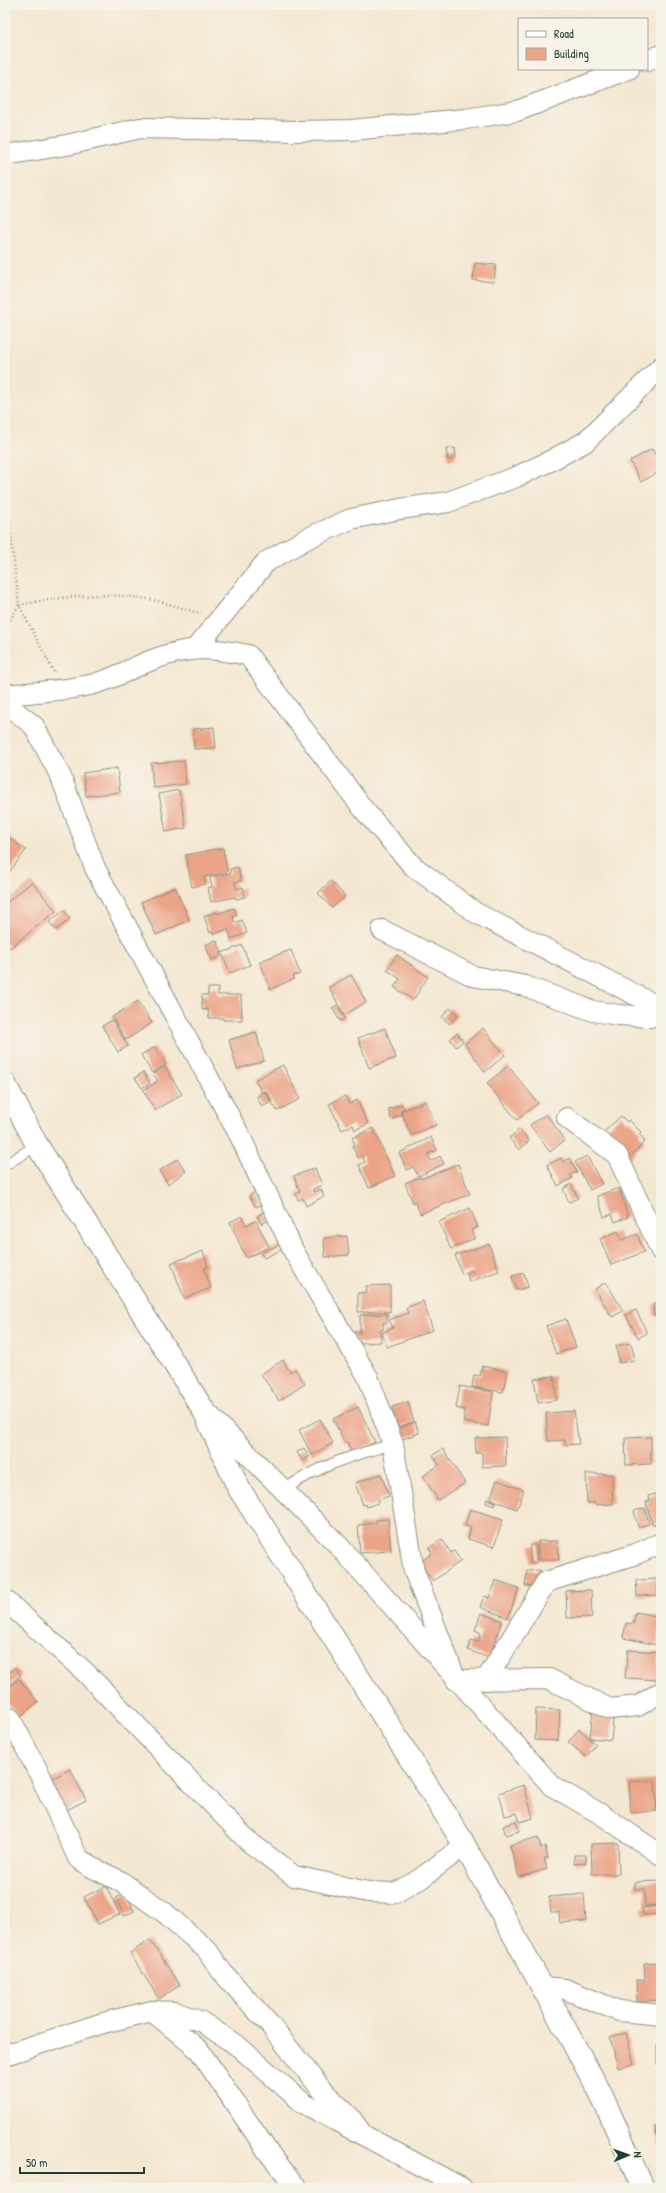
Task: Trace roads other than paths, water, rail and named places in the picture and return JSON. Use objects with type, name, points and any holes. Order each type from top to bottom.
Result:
[{"type":"street","points":[[648,61],[661,55]]},
{"type":"street","points":[[5,155],[67,145],[140,128],[298,131],[352,130],[465,119],[517,111],[626,70]]},
{"type":"street","points":[[196,648],[266,562],[308,538],[351,519],[400,509],[448,502],[516,477],[585,442],[661,367]]},
{"type":"street","points":[[5,695],[90,685],[123,674],[152,660],[196,648],[222,649],[248,655],[364,810],[413,866],[476,913],[661,1008]]},
{"type":"street","points":[[5,703],[34,726],[61,777],[95,868],[241,1138],[292,1250],[368,1377],[393,1444],[414,1571],[456,1680]]},
{"type":"street","points":[[382,930],[473,976],[525,986],[593,1011],[650,1017],[661,1011]]},
{"type":"street","points":[[5,1084],[37,1145],[204,1411],[238,1487],[465,1845],[600,2092],[643,2188]]},
{"type":"street","points":[[567,1118],[617,1155],[661,1251]]},
{"type":"street","points":[[204,1411],[338,1545],[456,1680],[552,1786],[599,1812],[661,1855]]},
{"type":"street","points":[[486,1680],[546,1582],[636,1554],[661,1543]]},
{"type":"street","points":[[5,1600],[85,1672],[248,1842],[294,1876],[368,1892],[395,1893],[420,1879],[465,1845]]},
{"type":"street","points":[[456,1680],[549,1679],[610,1710],[638,1706],[661,1692]]},
{"type":"street","points":[[10,1718],[40,1775],[78,1858],[93,1868],[120,1881],[165,1913],[207,1950],[222,1972],[270,2025],[322,2090],[350,2118],[363,2135]]},
{"type":"street","points":[[542,1987],[565,1989],[619,2011],[661,2015]]},
{"type":"street","points":[[152,2011],[199,2050],[268,2152],[298,2188]]},
{"type":"street","points":[[5,2055],[103,2023],[152,2011],[175,2012],[202,2022],[239,2047],[303,2103],[462,2188]]},
{"type":"lane","points":[[5,1165],[37,1145]]},
{"type":"lane","points":[[284,1490],[300,1478],[340,1459],[393,1444]]}]
